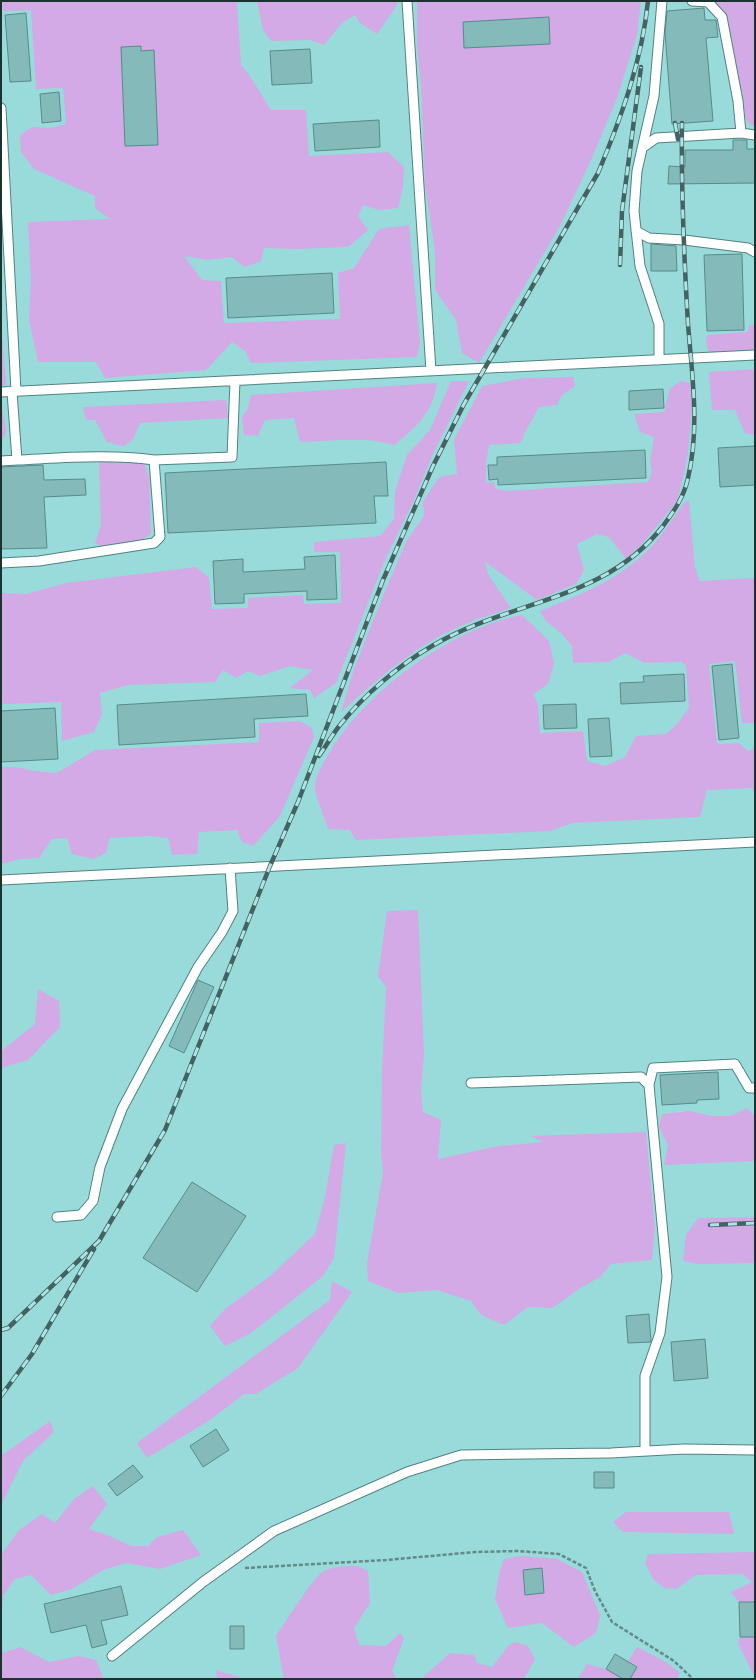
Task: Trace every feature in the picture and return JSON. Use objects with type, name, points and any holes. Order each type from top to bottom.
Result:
[{"type":"lane","points":[[407,1],[408,36],[431,371]]},
{"type":"lane","points":[[659,360],[659,324],[640,266],[634,212],[637,171],[654,96],[662,1]]},
{"type":"lane","points":[[692,1],[708,2],[722,17],[738,101],[741,134]]},
{"type":"lane","points":[[1,108],[17,460]]},
{"type":"lane","points":[[642,148],[656,138],[741,134],[755,135]]},
{"type":"lane","points":[[636,231],[649,238],[696,241],[748,248],[755,252]]},
{"type":"lane","points":[[1,392],[755,355]]},
{"type":"lane","points":[[1,461],[103,457],[133,457],[154,460],[232,457],[235,381]]},
{"type":"lane","points":[[1,563],[39,561],[154,543],[160,537],[154,460]]},
{"type":"lane","points":[[1,880],[755,842]]},
{"type":"lane","points":[[58,1217],[81,1215],[93,1201],[100,1167],[122,1109],[198,967],[222,932],[233,911],[230,868]]},
{"type":"lane","points":[[646,1451],[646,1376],[660,1333],[667,1277],[649,1085],[653,1068],[735,1064],[750,1088],[755,1088]]},
{"type":"lane","points":[[471,1083],[640,1077],[649,1085]]},
{"type":"lane","points":[[112,1656],[203,1582],[274,1531],[407,1472],[461,1455],[611,1453],[684,1448],[755,1450]]},
{"type":"path","points":[[241,1568],[386,1560],[475,1552],[518,1551],[559,1554],[586,1568],[595,1591],[612,1622],[674,1661],[692,1679]]},
{"type":"shaded area","points":[[1,1],[755,1],[755,1679],[16,1679],[1,1672]]},
{"type":"shaded area","points":[[2,1],[237,1],[241,65],[250,76],[271,110],[306,110],[309,156],[388,152],[404,167],[403,187],[398,208],[379,210],[363,205],[358,216],[368,230],[348,247],[298,249],[264,248],[261,261],[245,267],[231,257],[208,260],[184,256],[202,280],[221,281],[224,323],[340,319],[338,273],[354,268],[379,229],[409,225],[420,343],[417,357],[251,363],[245,351],[232,342],[206,370],[105,378],[96,362],[38,362],[29,320],[31,280],[28,222],[110,219],[95,208],[95,196],[34,169],[21,152],[20,135],[32,127],[51,128],[66,124],[63,88],[36,89],[31,10],[3,11]]},
{"type":"shaded area","points":[[257,1],[398,1],[396,7],[377,34],[360,23],[355,15],[342,23],[324,45],[310,40],[271,41],[263,30]]},
{"type":"shaded area","points":[[417,1],[641,1],[637,35],[617,98],[591,160],[560,226],[479,363],[462,353],[456,320],[435,290],[435,251],[425,185],[421,86],[417,47]]},
{"type":"shaded area","points":[[713,1],[755,1],[755,126],[752,126],[745,118],[743,92],[739,87],[728,18]]},
{"type":"shaded area","points":[[1,321],[6,385],[1,385]]},
{"type":"shaded area","points":[[749,325],[755,325],[755,350],[709,352],[706,343],[707,335],[748,332]]},
{"type":"shaded area","points":[[755,369],[755,435],[745,433],[735,410],[712,410],[709,372]]},
{"type":"shaded area","points":[[573,377],[575,386],[562,395],[557,405],[539,407],[524,434],[521,443],[489,445],[486,463],[486,483],[494,482],[495,488],[505,491],[648,482],[652,472],[650,461],[654,437],[640,432],[634,414],[664,412],[670,388],[681,381],[690,383],[692,409],[688,452],[677,501],[644,542],[626,559],[609,537],[597,534],[577,544],[584,570],[576,584],[537,600],[484,561],[489,576],[511,608],[461,626],[423,646],[394,666],[341,712],[354,669],[383,596],[407,540],[424,516],[423,502],[439,477],[457,474],[454,440],[482,386],[524,378]]},
{"type":"shaded area","points":[[451,381],[469,381],[432,456],[414,500],[385,560],[336,683],[314,698],[310,690],[290,688],[313,670],[290,666],[260,676],[248,671],[236,678],[223,670],[215,682],[128,685],[100,693],[102,714],[94,732],[62,741],[61,702],[1,703],[1,593],[26,594],[66,583],[196,567],[209,578],[212,609],[248,608],[248,598],[303,595],[304,604],[341,603],[340,552],[314,552],[314,542],[380,536],[394,519],[395,491],[407,455],[430,430]]},
{"type":"shaded area","points":[[437,383],[432,403],[427,411],[416,425],[394,445],[383,442],[359,440],[300,442],[294,418],[265,420],[258,436],[244,435],[242,417],[248,408],[251,395]]},
{"type":"shaded area","points":[[1,400],[6,432],[1,444]]},
{"type":"shaded area","points":[[226,400],[228,418],[140,423],[132,441],[123,446],[107,442],[95,420],[86,420],[83,407]]},
{"type":"shaded area","points":[[137,461],[145,465],[149,477],[151,534],[138,542],[101,546],[95,543],[101,525],[99,462]]},
{"type":"shaded area","points":[[689,500],[695,568],[700,581],[755,578],[755,723],[742,723],[735,661],[709,664],[717,744],[739,743],[748,751],[755,748],[755,794],[752,788],[707,790],[700,817],[572,823],[550,831],[356,840],[350,830],[328,829],[316,795],[315,786],[319,772],[326,758],[347,728],[366,705],[389,684],[414,665],[467,633],[495,622],[522,615],[549,641],[554,663],[548,684],[533,694],[538,704],[540,733],[583,731],[587,761],[605,766],[625,757],[636,736],[666,734],[677,724],[689,708],[686,666],[682,662],[645,663],[625,653],[609,662],[573,663],[572,646],[562,634],[545,620],[540,611],[585,592],[615,576],[628,567],[653,545],[684,503]]},
{"type":"shaded area","points":[[300,721],[312,728],[314,737],[280,816],[253,846],[242,842],[237,830],[199,832],[197,854],[172,855],[168,838],[149,836],[109,838],[106,853],[93,859],[72,854],[67,838],[52,839],[39,858],[20,859],[1,864],[1,767],[16,767],[35,771],[57,773],[95,750],[259,742],[259,723]]},
{"type":"shaded area","points":[[418,910],[424,1053],[421,1091],[423,1112],[441,1120],[438,1159],[499,1146],[543,1142],[531,1136],[646,1132],[655,1228],[652,1260],[611,1264],[600,1277],[582,1287],[552,1308],[528,1307],[504,1325],[481,1315],[471,1301],[437,1290],[398,1293],[368,1281],[367,1263],[383,1173],[381,1154],[382,1073],[386,987],[378,976],[387,911]]},
{"type":"shaded area","points":[[38,989],[59,1001],[60,1027],[28,1060],[1,1068],[1,1051],[35,1024]]},
{"type":"shaded area","points":[[747,1108],[755,1116],[755,1161],[664,1165],[668,1145],[659,1127],[662,1114],[690,1111],[712,1116],[731,1116]]},
{"type":"shaded area","points":[[346,1143],[334,1258],[323,1276],[251,1333],[225,1346],[210,1326],[225,1309],[270,1276],[315,1234],[325,1197],[334,1145]]},
{"type":"shaded area","points":[[755,1217],[755,1263],[698,1264],[683,1261],[686,1235],[698,1218]]},
{"type":"shaded area","points":[[332,1281],[352,1292],[298,1368],[256,1394],[244,1394],[210,1420],[147,1458],[137,1443],[330,1300]]},
{"type":"shaded area","points":[[50,1421],[54,1432],[23,1461],[1,1505],[1,1456]]},
{"type":"shaded area","points":[[93,1486],[107,1504],[89,1529],[131,1546],[148,1546],[157,1537],[183,1530],[201,1555],[160,1569],[126,1563],[103,1570],[72,1589],[51,1595],[31,1575],[15,1579],[3,1596],[1,1626],[1,1555],[19,1530],[42,1514],[55,1523],[74,1499]]},
{"type":"shaded area","points":[[626,1512],[729,1512],[734,1534],[623,1532],[613,1522]]},
{"type":"shaded area","points":[[755,1552],[755,1602],[739,1602],[731,1592],[752,1582],[742,1574],[696,1575],[676,1589],[664,1588],[653,1579],[645,1563],[648,1554]]},
{"type":"shaded area","points":[[520,1556],[557,1559],[582,1572],[600,1615],[596,1633],[574,1647],[542,1623],[508,1628],[495,1599],[499,1574],[504,1559]]},
{"type":"shaded area","points":[[358,1566],[368,1571],[370,1603],[354,1628],[359,1645],[386,1646],[400,1633],[404,1638],[392,1671],[397,1679],[284,1679],[276,1636],[285,1621],[313,1582],[324,1571],[336,1567]]},
{"type":"shaded area","points":[[1,1626],[3,1653],[20,1647],[49,1662],[79,1656],[96,1660],[104,1679],[1,1679]]},
{"type":"shaded area","points":[[740,1637],[755,1637],[755,1678],[738,1643]]},
{"type":"shaded area","points":[[515,1642],[528,1646],[535,1659],[524,1679],[421,1679],[450,1653],[474,1655],[477,1663],[492,1667],[508,1646]]},
{"type":"shaded area","points":[[637,1647],[666,1662],[680,1673],[677,1679],[630,1679],[637,1667],[628,1661]]},
{"type":"shaded area","points":[[587,1664],[606,1669],[623,1679],[578,1679]]},
{"type":"shaded area","points":[[216,1670],[239,1677],[240,1679],[217,1679]]},
{"type":"building","points":[[704,8],[705,20],[716,20],[718,37],[706,38],[713,121],[672,124],[665,33],[667,11]]},
{"type":"building","points":[[26,13],[31,81],[10,82],[5,15]]},
{"type":"building","points":[[549,17],[550,44],[464,48],[463,22]]},
{"type":"building","points":[[141,46],[141,51],[154,50],[158,145],[125,146],[121,47]]},
{"type":"building","points":[[310,49],[312,83],[272,85],[270,51]]},
{"type":"building","points":[[59,92],[61,121],[42,123],[40,94]]},
{"type":"building","points":[[379,120],[380,147],[315,151],[313,124]]},
{"type":"building","points":[[733,140],[747,140],[747,149],[755,149],[755,183],[668,184],[669,166],[685,167],[685,150],[733,150]]},
{"type":"building","points":[[651,244],[676,246],[677,271],[651,271]]},
{"type":"building","points":[[742,254],[744,330],[707,331],[704,255]]},
{"type":"building","points":[[332,273],[334,313],[228,318],[226,278]]},
{"type":"building","points":[[663,389],[664,408],[629,410],[629,391]]},
{"type":"building","points":[[755,446],[755,485],[720,487],[718,448]]},
{"type":"building","points":[[645,450],[646,478],[498,485],[498,479],[489,480],[488,465],[497,465],[497,457]]},
{"type":"building","points":[[386,462],[388,496],[374,496],[376,523],[168,533],[165,473]]},
{"type":"building","points":[[43,465],[44,480],[85,479],[86,495],[44,497],[47,548],[1,549],[1,467]]},
{"type":"building","points":[[335,555],[337,599],[307,600],[307,591],[244,594],[244,603],[215,604],[213,561],[243,559],[243,572],[305,569],[304,557]]},
{"type":"building","points":[[732,664],[739,738],[719,740],[712,666]]},
{"type":"building","points":[[684,674],[685,701],[621,704],[620,683],[644,682],[643,676]]},
{"type":"building","points":[[306,694],[308,716],[254,719],[255,737],[119,745],[117,705]]},
{"type":"building","points":[[576,704],[577,728],[544,729],[543,705]]},
{"type":"building","points":[[55,708],[58,759],[1,762],[1,711]]},
{"type":"building","points":[[609,718],[612,756],[590,757],[588,719]]},
{"type":"building","points":[[198,980],[214,987],[184,1053],[169,1046]]},
{"type":"building","points":[[718,1072],[719,1099],[697,1100],[697,1103],[662,1105],[660,1075]]},
{"type":"building","points":[[192,1182],[246,1216],[197,1292],[143,1258]]},
{"type":"building","points":[[649,1314],[651,1342],[628,1343],[626,1316]]},
{"type":"building","points":[[705,1339],[708,1378],[674,1381],[671,1342]]},
{"type":"building","points":[[216,1429],[229,1450],[203,1467],[190,1446]]},
{"type":"building","points":[[133,1465],[143,1477],[117,1496],[108,1484]]},
{"type":"building","points":[[594,1472],[614,1472],[614,1488],[594,1488]]},
{"type":"building","points":[[542,1568],[544,1593],[525,1595],[523,1570]]},
{"type":"building","points":[[121,1586],[128,1615],[101,1621],[107,1644],[92,1648],[86,1625],[51,1633],[44,1604]]},
{"type":"building","points":[[739,1602],[755,1602],[755,1637],[740,1637]]},
{"type":"building","points":[[230,1626],[244,1626],[244,1649],[230,1649]]},
{"type":"building","points":[[615,1654],[637,1667],[630,1679],[623,1679],[606,1669]]},
{"type":"railway","points":[[1,1330],[8,1328],[99,1241],[165,1130],[270,866],[298,802],[383,580],[433,466],[464,404],[598,173],[615,131],[636,67],[648,1]]},
{"type":"railway","points":[[620,265],[622,211],[641,67]]},
{"type":"railway","points":[[675,123],[678,139]]},
{"type":"railway","points":[[319,756],[349,714],[383,681],[407,662],[432,646],[462,631],[584,585],[613,570],[639,551],[663,526],[678,504],[688,478],[694,440],[694,401],[684,249],[682,123]]},
{"type":"railway","points":[[710,1225],[755,1223]]},
{"type":"railway","points":[[1,1396],[32,1354],[94,1249]]}]
